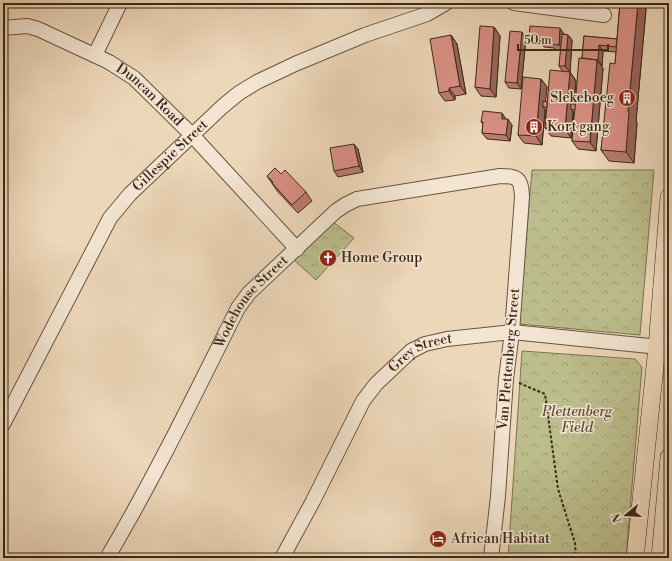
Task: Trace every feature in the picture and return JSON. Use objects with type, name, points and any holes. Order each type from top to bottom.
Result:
[{"type":"main road","points":[[635,558],[663,348],[669,197]]},
{"type":"main road","points":[[660,558],[669,457]]},
{"type":"street","points":[[95,55],[120,3]]},
{"type":"street","name":"Gillespie Street","points":[[3,424],[110,218],[130,194],[192,135],[239,92],[257,82],[341,44],[427,14],[446,3]]},
{"type":"street","points":[[514,3],[604,15]]},
{"type":"street","name":"Duncan Road","points":[[3,28],[27,26],[38,29],[109,62],[134,78],[192,135],[297,249]]},
{"type":"street","name":"Wodehouse Street","points":[[107,558],[136,508],[177,430],[238,308],[249,293],[336,211],[351,202],[397,192],[500,176]]},
{"type":"street","name":"Van Plettenberg Street","points":[[491,558],[498,496],[506,379],[512,332],[522,190],[517,178],[500,176]]},
{"type":"street","name":"Grey Street","points":[[282,558],[313,501],[363,401],[376,384],[411,351],[425,344],[454,338],[512,332],[663,348]]},
{"type":"path","points":[[506,379],[545,394],[558,489],[576,543],[576,558]]},
{"type":"green space","points":[[532,170],[654,170],[640,335],[519,324]]},
{"type":"green space","points":[[333,222],[354,238],[316,280],[294,260]]},
{"type":"green space","name":"Plettenberg Field","points":[[522,351],[635,359],[642,367],[626,558],[508,558]]},
{"type":"building","points":[[620,3],[638,3],[628,112],[626,152],[601,150],[610,63],[615,64]]},
{"type":"building","points":[[480,26],[494,27],[490,89],[475,87]]},
{"type":"building","points":[[530,26],[560,28],[559,45],[551,44],[552,42],[540,41],[540,38],[529,37]]},
{"type":"building","points":[[510,31],[522,32],[517,83],[505,82]]},
{"type":"building","points":[[562,34],[568,35],[565,66],[559,66]]},
{"type":"building","points":[[451,35],[460,86],[449,88],[449,91],[439,93],[430,39]]},
{"type":"building","points":[[584,36],[617,39],[616,47],[599,45],[598,60],[582,58]]},
{"type":"building","points":[[579,58],[597,60],[590,142],[572,141]]},
{"type":"building","points":[[550,70],[570,72],[565,129],[545,128]]},
{"type":"building","points":[[523,77],[541,79],[536,136],[518,135]]},
{"type":"building","points":[[543,101],[547,102],[547,107],[543,107]]},
{"type":"building","points":[[571,104],[575,104],[575,110],[571,109]]},
{"type":"building","points":[[483,111],[502,113],[502,119],[508,119],[506,135],[482,133],[483,122],[481,122]]},
{"type":"building","points":[[354,144],[359,166],[334,171],[330,148]]},
{"type":"building","points":[[275,168],[281,174],[285,170],[306,192],[292,205],[267,176]]},
{"type":"place","name":"Slekeboeg","points":[[627,98]]},
{"type":"place","name":"Kort gang","points":[[534,127]]},
{"type":"place","name":"Home Group","points":[[328,258]]},
{"type":"place","name":"African Habitat","points":[[438,539]]}]
